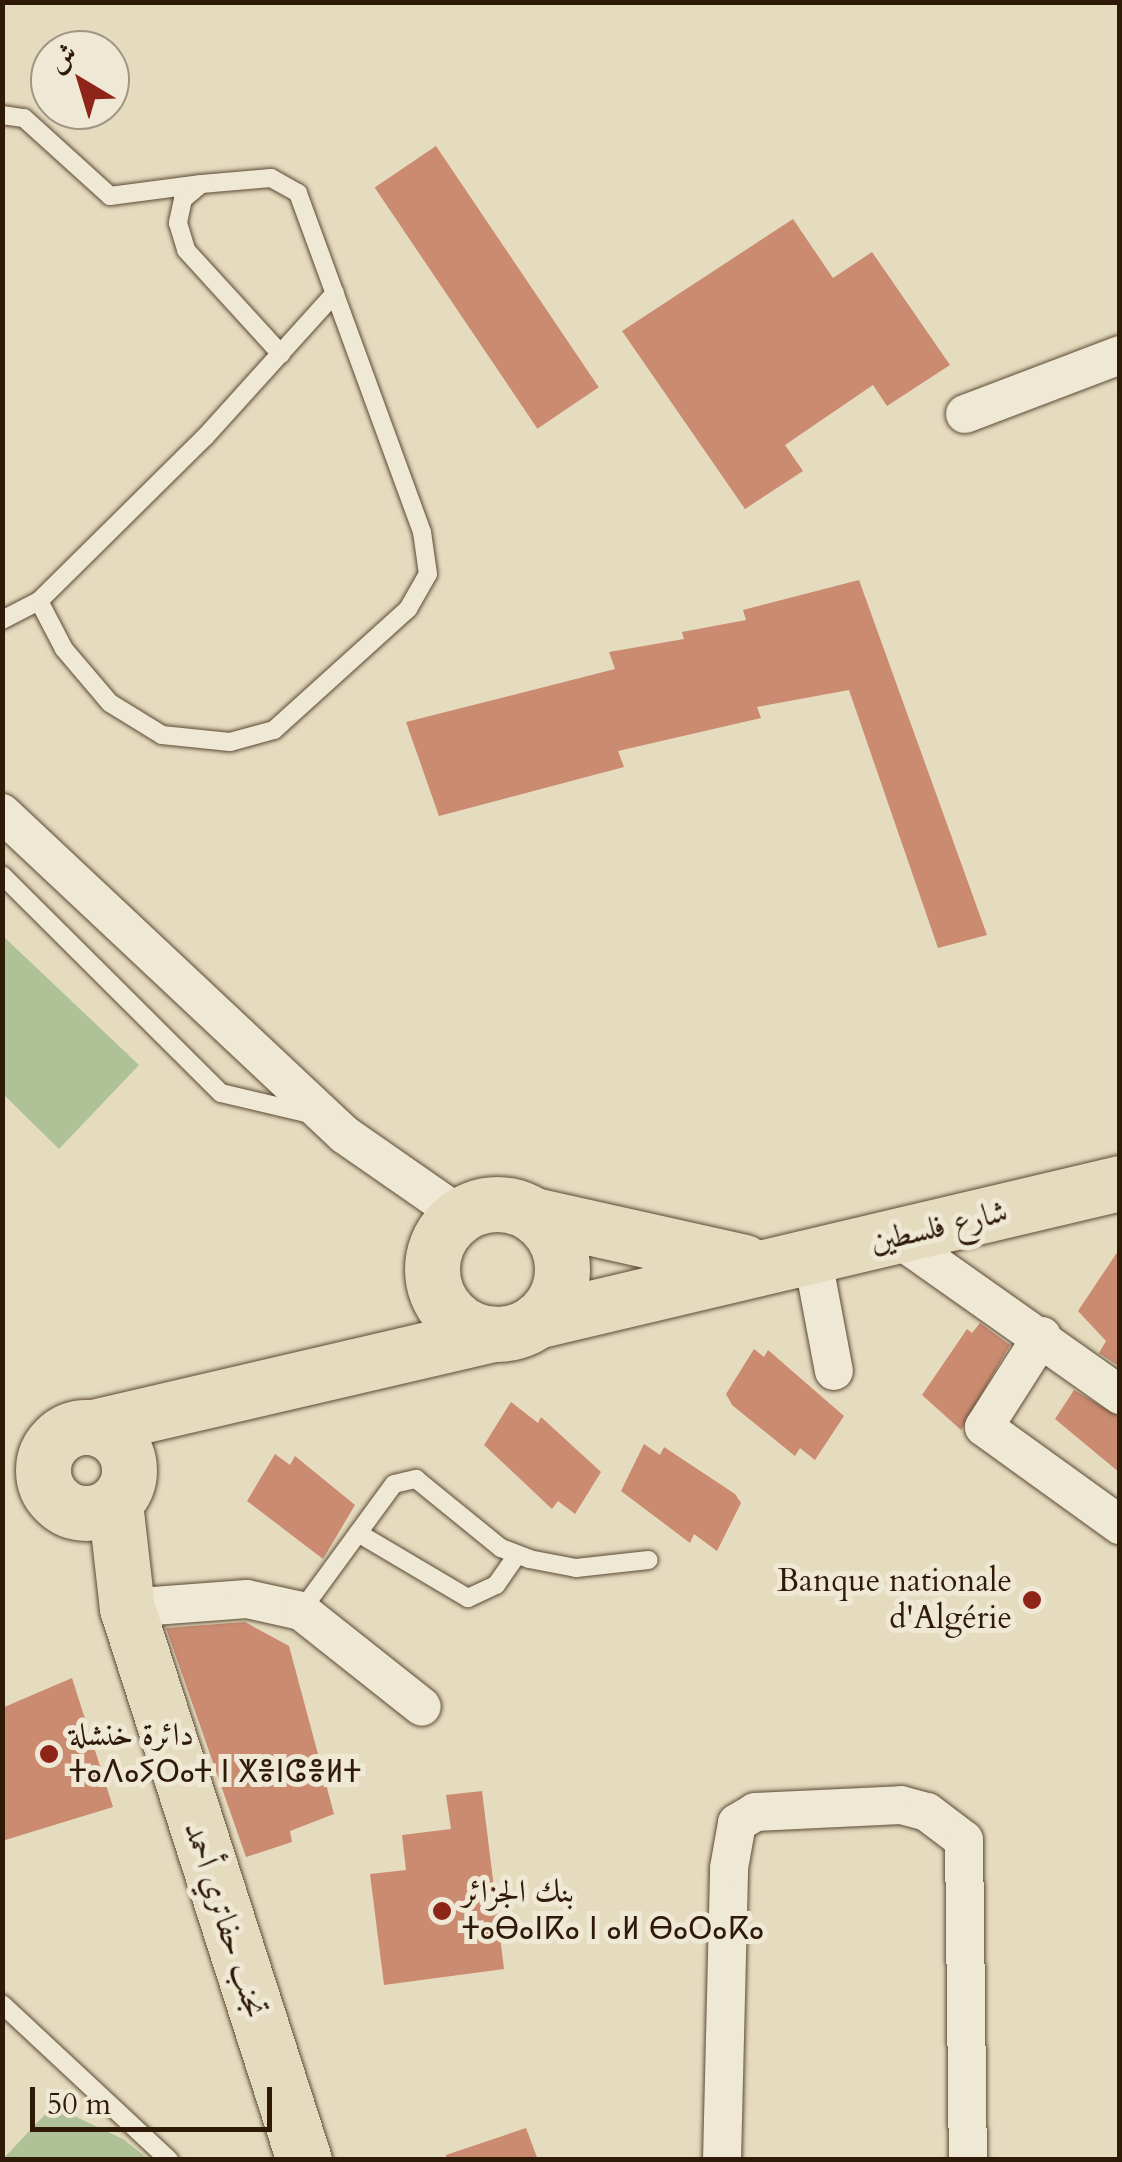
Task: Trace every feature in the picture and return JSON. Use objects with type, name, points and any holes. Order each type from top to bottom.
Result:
[{"type":"main road","name":"شارع فلسطين","points":[[66,1473],[228,1397],[757,1264],[899,1239],[1120,1183]]},
{"type":"main road","points":[[368,1361],[446,1235],[497,1204],[757,1264]]},
{"type":"main road","points":[[446,1235],[444,1309],[514,1328],[560,1288],[559,1247],[534,1215]]},
{"type":"main road","name":"تجنب حفاتري أحمد","points":[[66,1473],[127,1608],[304,2160]]},
{"type":"main road","name":"تجنب حفاتري أحمد","points":[[66,1473],[273,2160]]},
{"type":"street","points":[[966,414],[1120,355]]},
{"type":"street","points":[[2,813],[446,1235]]},
{"type":"street","points":[[899,1239],[1042,1336],[1120,1395]]},
{"type":"street","points":[[812,1255],[834,1372]]},
{"type":"street","points":[[1042,1336],[984,1427],[1120,1525]]},
{"type":"street","points":[[127,1608],[247,1599],[301,1611],[422,1707]]},
{"type":"street","points":[[722,2160],[729,1868],[737,1823],[755,1812],[901,1806],[927,1812],[964,1840],[968,2160]]},
{"type":"lane","points":[[2,115],[24,118],[110,196],[270,178],[298,193],[422,532],[428,574],[408,609],[274,730],[230,742],[162,736],[110,703],[64,649],[39,602]]},
{"type":"lane","points":[[201,184],[183,199],[178,223],[186,250],[281,354]]},
{"type":"lane","points":[[5,612],[39,602],[335,294]]},
{"type":"lane","points":[[2,875],[221,1093],[325,1118]]},
{"type":"lane","points":[[301,1611],[394,1484],[416,1479],[517,1554],[576,1568],[649,1560]]},
{"type":"lane","points":[[358,1533],[468,1598],[488,1592],[517,1554]]},
{"type":"lane","points":[[2,2004],[169,2160]]},
{"type":"green space","points":[[3,936],[139,1065],[59,1149],[3,1094]]},
{"type":"green space","points":[[53,2106],[123,2139],[148,2159],[3,2159]]},
{"type":"building","points":[[436,146],[599,387],[537,429],[375,187]]},
{"type":"building","points":[[793,219],[833,278],[872,252],[950,365],[887,406],[873,385],[785,445],[803,471],[745,509],[622,331]]},
{"type":"building","points":[[859,580],[987,935],[938,948],[849,690],[757,707],[761,718],[618,751],[624,767],[439,816],[406,722],[615,669],[609,652],[684,639],[682,632],[746,620],[743,610]]},
{"type":"building","points":[[1120,1248],[1120,1367],[1099,1353],[1106,1341],[1078,1311]]},
{"type":"building","points":[[980,1323],[1010,1345],[961,1430],[922,1395],[967,1329],[972,1333]]},
{"type":"building","points":[[754,1349],[764,1357],[768,1350],[844,1416],[815,1460],[800,1448],[795,1456],[732,1405],[726,1394]]},
{"type":"building","points":[[1074,1390],[1120,1417],[1120,1473],[1055,1419]]},
{"type":"building","points":[[511,1402],[538,1423],[541,1417],[601,1472],[575,1514],[558,1501],[552,1509],[484,1445]]},
{"type":"building","points":[[644,1444],[660,1455],[664,1447],[735,1494],[741,1503],[717,1551],[694,1534],[690,1543],[621,1491]]},
{"type":"building","points":[[275,1454],[290,1465],[295,1456],[355,1505],[323,1559],[247,1501]]},
{"type":"building","points":[[245,1622],[289,1646],[334,1814],[290,1831],[292,1842],[246,1857],[166,1628]]},
{"type":"building","name":"دائرة خنشلة ⵜⴰⴷⴰⵢⵔⴰⵜ ⵏ ⵅⴻⵏⵛⴻⵍⵜ","points":[[72,1678],[113,1807],[2,1841],[2,1708]]},
{"type":"building","points":[[482,1791],[504,1969],[384,1985],[370,1874],[406,1870],[402,1835],[451,1829],[446,1795]]},
{"type":"building","points":[[526,2128],[538,2160],[446,2160],[446,2155]]},
{"type":"place","name":"Banque nationale d'Algérie","points":[[1032,1600]]},
{"type":"place","name":"دائرة خنشلة ⵜⴰⴷⴰⵢⵔⴰⵜ ⵏ ⵅⴻⵏⵛⴻⵍⵜ","points":[[49,1754]]},
{"type":"place","name":"بنك الجزائر ⵜⴰⴱⴰⵏⴽⴰ ⵏ ⴰⵍ ⴱⴰⵔⴰⴽⴰ","points":[[442,1911]]}]
